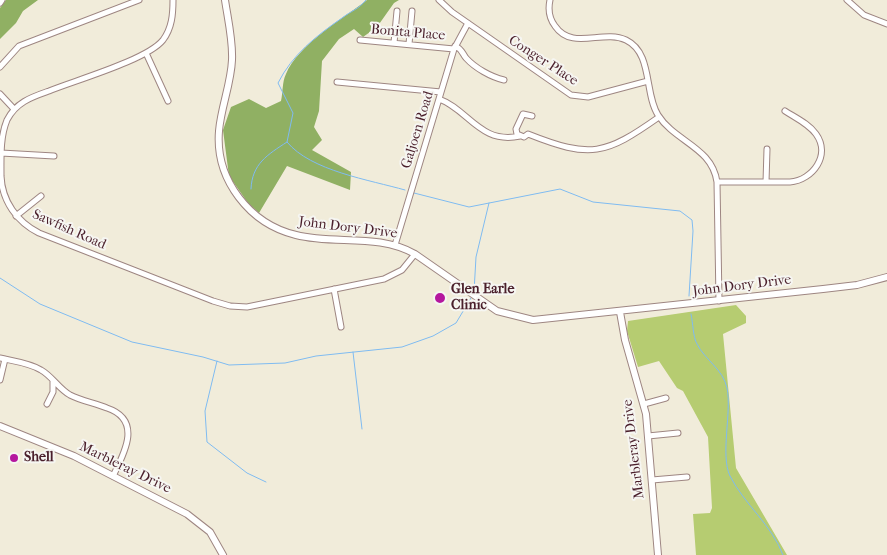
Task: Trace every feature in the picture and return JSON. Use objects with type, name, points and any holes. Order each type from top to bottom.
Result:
[{"type":"street","points":[[0,66],[19,46],[139,0]]},
{"type":"street","points":[[0,94],[14,109],[30,98],[146,53],[158,45],[168,31],[173,14],[173,0]]},
{"type":"street","name":"John Dory Drive","points":[[225,0],[232,60],[219,128],[219,145],[225,173],[237,196],[263,221],[294,235],[395,245],[415,254],[484,303],[510,316],[529,320],[548,320],[857,285],[887,277]]},
{"type":"street","name":"Conger Place","points":[[439,0],[468,23],[571,95],[588,96],[648,81]]},
{"type":"street","points":[[550,0],[549,12],[552,22],[565,35],[579,39],[615,37],[626,40],[634,45],[643,61],[659,117],[710,161],[717,182],[719,301]]},
{"type":"street","points":[[847,0],[864,15],[887,24]]},
{"type":"street","points":[[394,43],[397,11]]},
{"type":"street","points":[[409,44],[412,11]]},
{"type":"street","name":"Galjoen Road","points":[[395,245],[455,47],[468,23]]},
{"type":"street","name":"Bonita Place","points":[[360,40],[455,47]]},
{"type":"street","points":[[455,47],[461,49],[466,58],[490,76],[504,80]]},
{"type":"street","points":[[146,53],[168,100]]},
{"type":"street","points":[[337,82],[441,92]]},
{"type":"street","points":[[439,99],[460,112],[482,131],[503,136],[524,137],[528,134],[569,150],[593,150],[624,141],[659,117]]},
{"type":"street","name":"Sawfish Road","points":[[14,109],[6,120],[1,138],[1,182],[6,199],[16,216],[27,226],[39,233],[226,305],[247,306],[391,276],[407,266],[415,254]]},
{"type":"street","points":[[717,182],[801,180],[814,170],[820,157],[820,142],[816,133],[785,111]]},
{"type":"street","points":[[520,136],[516,131],[523,114],[532,116]]},
{"type":"street","points":[[766,182],[767,149]]},
{"type":"street","points":[[1,153],[54,156]]},
{"type":"street","points":[[16,216],[41,196]]},
{"type":"street","points":[[334,289],[341,326]]},
{"type":"street","name":"Marbleray Drive","points":[[620,312],[625,340],[644,404],[658,555]]},
{"type":"street","points":[[0,380],[2,359],[37,368],[68,394],[111,409],[122,418],[128,430],[128,444],[113,476]]},
{"type":"street","points":[[47,404],[53,392],[53,380]]},
{"type":"street","points":[[644,404],[666,398]]},
{"type":"street","name":"Marbleray Drive","points":[[0,426],[74,456],[196,519],[213,537],[223,555]]},
{"type":"street","points":[[648,436],[678,433]]},
{"type":"street","points":[[652,480],[687,477]]},
{"type":"green space","points":[[6,0],[38,0],[23,11],[16,23],[0,39],[0,8]]},
{"type":"green space","points":[[367,0],[399,0],[394,3],[377,27],[363,37],[354,29],[339,39],[322,61],[319,111],[314,127],[322,140],[312,150],[351,172],[350,190],[287,166],[259,213],[248,203],[229,176],[223,130],[231,107],[249,99],[266,108],[281,101],[285,77],[300,53],[322,33]]},
{"type":"green space","points":[[736,305],[746,316],[746,323],[723,334],[736,468],[787,555],[696,555],[693,514],[710,513],[712,508],[708,437],[683,391],[677,388],[659,361],[638,367],[627,331],[628,321]]},
{"type":"waterway","points":[[366,0],[361,6],[314,39],[290,64],[278,83],[293,113],[287,142],[298,152],[326,167],[405,190]]},
{"type":"waterway","points":[[251,189],[254,173],[262,161],[287,142]]},
{"type":"waterway","points":[[414,193],[469,207],[560,189],[593,202],[680,211],[692,220],[689,296]]},
{"type":"waterway","points":[[474,292],[476,257],[489,203]]},
{"type":"waterway","points":[[0,278],[40,304],[132,342],[203,357],[229,365],[285,363],[316,356],[402,347],[433,336],[456,323],[471,298]]},
{"type":"waterway","points":[[691,314],[697,344],[722,375],[727,388],[726,457],[730,476],[772,534],[783,555]]},
{"type":"waterway","points":[[353,352],[362,429]]},
{"type":"waterway","points":[[217,361],[205,411],[207,442],[247,473],[266,482]]},
{"type":"place","name":"Glen Earle Clinic","points":[[440,298]]},
{"type":"place","name":"Shell","points":[[14,458]]}]
